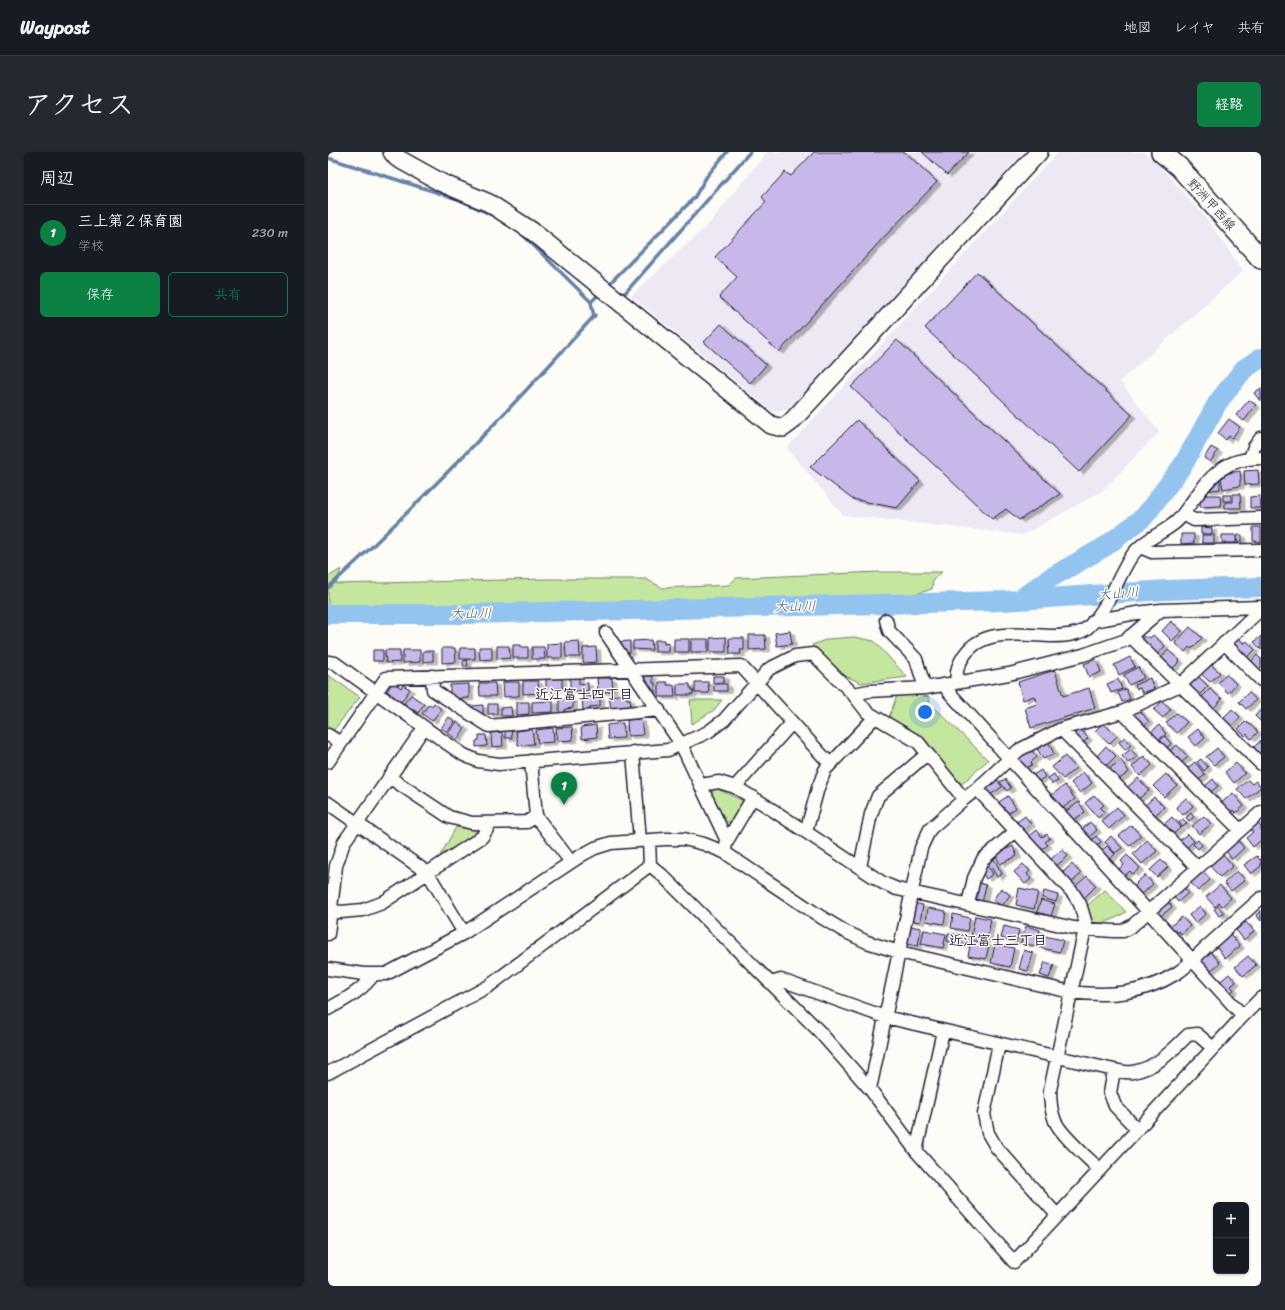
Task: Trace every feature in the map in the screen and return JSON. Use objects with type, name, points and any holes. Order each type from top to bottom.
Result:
[{"type":"main road","name":"野洲甲西線","points":[[1162,152],[1179,167],[1261,259]]},
{"type":"street","points":[[392,152],[397,158],[442,183],[489,203],[532,231],[771,425],[783,428],[792,422],[1039,152]]},
{"type":"street","points":[[1243,1016],[948,691],[958,666],[970,647],[984,638],[1003,635],[1065,636],[1086,630],[1103,610],[1131,555],[1145,542],[1177,522],[1210,478],[1222,468],[1234,462],[1256,458],[1254,447],[1261,438]]},
{"type":"street","points":[[1183,514],[1194,520],[1261,518]]},
{"type":"street","points":[[1140,547],[1152,552],[1261,550]]},
{"type":"street","points":[[1093,621],[1161,610],[1261,608]]},
{"type":"street","points":[[870,1089],[921,848],[930,829],[977,789],[1019,750],[1061,729],[1122,712],[1180,685],[1261,608]]},
{"type":"street","points":[[853,694],[869,691],[925,688],[950,684],[1010,674],[1076,657],[1126,640],[1161,610]]},
{"type":"street","points":[[886,620],[889,631],[916,659],[925,688]]},
{"type":"street","points":[[606,633],[681,744],[700,785],[725,846]]},
{"type":"street","points":[[1130,636],[1261,764]]},
{"type":"street","points":[[1224,643],[1261,680]]},
{"type":"street","points":[[328,662],[335,664],[464,755],[478,761],[499,764],[668,750],[708,732],[724,720],[769,669],[795,656],[813,654],[853,694],[867,712],[918,742],[964,799]]},
{"type":"street","points":[[328,762],[386,678],[741,666],[830,764]]},
{"type":"street","points":[[432,676],[433,690],[489,726],[659,710]]},
{"type":"street","points":[[1122,712],[1240,830]]},
{"type":"street","points":[[806,832],[818,788],[825,770],[875,717]]},
{"type":"street","points":[[735,787],[792,723]]},
{"type":"street","points":[[328,934],[329,911],[336,866],[344,842],[424,728]]},
{"type":"street","points":[[1061,729],[1198,868]]},
{"type":"street","points":[[328,735],[341,743]]},
{"type":"street","points":[[633,752],[644,840],[650,865],[662,875],[818,1030],[870,1089],[916,1151],[1014,1262],[1261,998]]},
{"type":"street","points":[[860,868],[871,814],[878,796],[927,754]]},
{"type":"street","points":[[531,761],[536,816],[571,862]]},
{"type":"street","points":[[389,777],[449,817],[472,823],[528,822],[536,816]]},
{"type":"street","points":[[700,785],[719,782],[735,787],[753,797],[883,883],[898,889],[1074,928],[1113,931],[1123,930],[1133,925],[1261,812]]},
{"type":"street","points":[[977,789],[1073,893],[1080,904],[1086,924],[1050,1090],[1050,1105],[1055,1121],[1062,1131],[1100,1170]]},
{"type":"street","points":[[725,846],[753,797]]},
{"type":"street","points":[[328,803],[428,873],[464,933]]},
{"type":"street","points":[[329,911],[341,912],[363,910],[382,903],[482,837],[491,822]]},
{"type":"street","points":[[968,904],[974,878],[984,859],[1016,831]]},
{"type":"street","points":[[328,969],[364,974],[386,974],[464,933],[571,862],[595,848],[612,843],[644,840],[684,839],[704,844],[725,846],[821,917],[867,942],[899,952],[1071,992],[1093,995],[1137,990],[1159,983],[1178,972],[1261,898]]},
{"type":"street","points":[[328,1073],[489,986],[650,865]]},
{"type":"street","points":[[328,1009],[353,996],[374,974]]},
{"type":"street","points":[[771,983],[781,980],[885,1017],[1114,1070],[1132,1072],[1154,1065],[1169,1054],[1188,1035],[1197,1034],[1213,1048]]},
{"type":"street","points":[[916,1151],[943,1030]]},
{"type":"street","points":[[998,1044],[984,1114],[988,1133],[996,1147],[1058,1215]]},
{"type":"street","points":[[1114,1070],[1110,1093],[1115,1106],[1137,1129]]},
{"type":"shaded area","points":[[767,152],[1024,152],[791,409],[773,412],[631,296],[709,224]]},
{"type":"shaded area","points":[[1058,152],[1144,152],[1160,166],[1209,222],[1243,271],[1120,381],[1159,432],[1102,491],[1023,535],[843,515],[787,448]]},
{"type":"green space","points":[[341,569],[336,584],[547,579],[646,579],[663,588],[729,585],[736,578],[879,572],[942,572],[933,580],[932,589],[872,608],[426,622],[328,622],[328,577]]},
{"type":"green space","points":[[854,637],[874,641],[907,677],[861,683],[835,671],[812,645],[828,639]]},
{"type":"green space","points":[[328,675],[360,697],[333,731],[328,729]]},
{"type":"green space","points":[[913,694],[929,697],[930,703],[988,760],[963,783],[954,783],[906,729],[889,717],[897,695]]},
{"type":"green space","points":[[690,700],[722,700],[714,710],[692,724]]},
{"type":"green space","points":[[715,788],[744,801],[729,823],[723,819],[712,798],[711,794]]},
{"type":"green space","points":[[456,827],[476,830],[476,833],[447,856],[440,856]]},
{"type":"green space","points":[[1105,890],[1126,912],[1109,921],[1091,923],[1080,912]]},
{"type":"building","points":[[814,152],[905,152],[937,182],[883,238],[779,352],[719,297],[737,277],[715,257],[766,202],[762,197],[785,172],[791,176]]},
{"type":"building","points":[[922,152],[969,152],[947,175]]},
{"type":"building","points":[[977,272],[1132,415],[1079,472],[925,328]]},
{"type":"building","points":[[721,324],[766,365],[750,383],[704,342]]},
{"type":"building","points":[[897,340],[1060,494],[1019,520],[1006,509],[992,519],[851,387]]},
{"type":"building","points":[[1261,388],[1261,400],[1260,401],[1254,393]]},
{"type":"building","points":[[1249,400],[1256,405],[1244,421],[1236,415]]},
{"type":"building","points":[[1229,419],[1240,427],[1232,438],[1229,436],[1226,440],[1218,433]]},
{"type":"building","points":[[857,420],[920,481],[897,508],[852,499],[810,467]]},
{"type":"building","points":[[1211,447],[1218,451],[1210,462],[1204,458]]},
{"type":"building","points":[[1258,470],[1259,484],[1245,485],[1244,471]]},
{"type":"building","points":[[1240,471],[1240,486],[1223,489],[1221,478],[1224,477],[1223,474]]},
{"type":"building","points":[[1220,480],[1220,489],[1206,491],[1210,481]]},
{"type":"building","points":[[1233,494],[1240,494],[1241,508],[1225,508],[1225,502],[1233,502]]},
{"type":"building","points":[[1200,495],[1220,495],[1221,506],[1200,507]]},
{"type":"building","points":[[1223,495],[1231,495],[1231,501],[1223,501]]},
{"type":"building","points":[[1260,496],[1261,508],[1250,508],[1250,497]]},
{"type":"building","points":[[1201,527],[1212,528],[1212,534],[1201,534]]},
{"type":"building","points":[[1253,527],[1261,527],[1261,542],[1253,541]]},
{"type":"building","points":[[1181,534],[1194,534],[1194,543],[1181,544]]},
{"type":"building","points":[[1202,535],[1214,535],[1214,543],[1202,543]]},
{"type":"building","points":[[1222,535],[1236,535],[1236,543],[1222,543]]},
{"type":"building","points":[[1238,535],[1242,535],[1242,542],[1237,542]]},
{"type":"building","points":[[1171,621],[1182,631],[1172,641],[1162,631]]},
{"type":"building","points":[[1190,627],[1202,638],[1191,649],[1189,647],[1185,652],[1175,643]]},
{"type":"building","points":[[790,631],[792,644],[777,646],[775,633]]},
{"type":"building","points":[[749,635],[765,635],[766,649],[749,650]]},
{"type":"building","points":[[1141,635],[1146,638],[1148,636],[1150,638],[1153,635],[1165,646],[1155,657],[1137,640]]},
{"type":"building","points":[[1261,636],[1261,650],[1254,642]]},
{"type":"building","points":[[726,637],[726,652],[710,652],[710,638]]},
{"type":"building","points":[[729,638],[744,638],[744,650],[740,650],[741,654],[730,654]]},
{"type":"building","points":[[1239,638],[1244,644],[1247,641],[1255,650],[1245,659],[1227,647]]},
{"type":"building","points":[[674,639],[689,639],[689,652],[674,652]]},
{"type":"building","points":[[691,639],[708,639],[708,652],[691,652]]},
{"type":"building","points":[[651,640],[652,650],[633,649],[633,641]]},
{"type":"building","points":[[655,640],[664,640],[664,644],[669,643],[669,652],[655,652]]},
{"type":"building","points":[[579,641],[580,657],[566,657],[565,642]]},
{"type":"building","points":[[630,641],[630,653],[617,653],[617,642]]},
{"type":"building","points":[[562,643],[562,658],[547,658],[547,644]]},
{"type":"building","points":[[513,645],[528,647],[528,658],[513,658]]},
{"type":"building","points":[[497,646],[509,646],[510,658],[497,659]]},
{"type":"building","points":[[479,647],[492,647],[492,659],[480,660]]},
{"type":"building","points":[[532,647],[544,647],[545,659],[532,659]]},
{"type":"building","points":[[596,647],[597,662],[583,663],[583,648]]},
{"type":"building","points":[[442,648],[455,648],[456,662],[442,663]]},
{"type":"building","points":[[460,648],[475,648],[475,659],[460,659]]},
{"type":"building","points":[[373,650],[383,650],[383,661],[373,661]]},
{"type":"building","points":[[385,650],[400,650],[400,662],[386,663]]},
{"type":"building","points":[[403,650],[420,650],[420,662],[403,663]]},
{"type":"building","points":[[1168,650],[1180,661],[1170,671],[1159,660]]},
{"type":"building","points":[[423,651],[433,651],[433,661],[423,662]]},
{"type":"building","points":[[1257,655],[1261,659],[1261,667],[1255,673],[1247,666]]},
{"type":"building","points":[[1130,657],[1135,667],[1119,675],[1114,665]]},
{"type":"building","points":[[1096,659],[1101,672],[1089,677],[1084,664]]},
{"type":"building","points":[[467,660],[468,666],[463,666],[463,661]]},
{"type":"building","points":[[1206,660],[1220,673],[1210,682],[1197,670]]},
{"type":"building","points":[[1138,667],[1144,678],[1129,685],[1124,675]]},
{"type":"building","points":[[1055,670],[1063,696],[1089,688],[1095,708],[1031,728],[1025,708],[1037,704],[1034,696],[1023,700],[1018,682]]},
{"type":"building","points":[[1193,672],[1208,686],[1198,696],[1183,682]]},
{"type":"building","points":[[1226,674],[1236,684],[1228,693],[1218,683]]},
{"type":"building","points":[[640,676],[653,676],[655,693],[645,693]]},
{"type":"building","points":[[713,676],[724,676],[724,682],[713,683]]},
{"type":"building","points":[[579,677],[579,684],[588,683],[588,691],[570,691],[570,678]]},
{"type":"building","points":[[562,678],[562,689],[554,689],[555,692],[546,692],[546,679]]},
{"type":"building","points":[[597,678],[612,678],[613,691],[598,692]]},
{"type":"building","points":[[1150,678],[1154,689],[1142,693],[1140,688],[1137,689],[1135,685]]},
{"type":"building","points":[[1118,679],[1122,689],[1111,693],[1107,684]]},
{"type":"building","points":[[523,681],[538,681],[539,693],[523,694]]},
{"type":"building","points":[[393,682],[401,688],[403,685],[410,689],[401,702],[387,691]]},
{"type":"building","points":[[503,682],[519,682],[519,696],[504,697]]},
{"type":"building","points":[[659,682],[667,682],[667,685],[674,685],[675,697],[659,697]]},
{"type":"building","points":[[695,682],[708,682],[709,693],[695,693]]},
{"type":"building","points":[[479,683],[495,683],[496,696],[480,696]]},
{"type":"building","points":[[469,684],[469,698],[450,699],[450,685]]},
{"type":"building","points":[[677,684],[690,684],[690,688],[692,688],[694,693],[692,693],[692,695],[677,695]]},
{"type":"building","points":[[714,684],[727,684],[727,691],[714,691]]},
{"type":"building","points":[[1126,689],[1130,699],[1122,702],[1118,692]]},
{"type":"building","points":[[1210,689],[1222,699],[1212,710],[1200,699]]},
{"type":"building","points":[[1249,692],[1256,700],[1246,709],[1239,702]]},
{"type":"building","points":[[626,694],[627,699],[630,699],[631,708],[611,709],[609,696]]},
{"type":"building","points":[[411,695],[424,704],[418,713],[404,703]]},
{"type":"building","points":[[600,696],[600,706],[590,707],[590,710],[583,710],[582,697]]},
{"type":"building","points":[[559,699],[573,699],[573,708],[565,709],[565,714],[559,714]]},
{"type":"building","points":[[553,701],[553,712],[532,713],[532,702]]},
{"type":"building","points":[[1162,701],[1171,709],[1163,718],[1154,710]]},
{"type":"building","points":[[517,702],[529,702],[529,714],[517,715]]},
{"type":"building","points":[[434,703],[441,709],[432,721],[422,714],[429,704],[432,706]]},
{"type":"building","points":[[488,704],[497,704],[497,714],[488,714]]},
{"type":"building","points":[[483,705],[483,715],[472,715],[472,706]]},
{"type":"building","points":[[511,707],[512,716],[501,716],[501,708]]},
{"type":"building","points":[[1138,708],[1149,722],[1138,730],[1127,717]]},
{"type":"building","points":[[1232,709],[1240,717],[1231,727],[1223,718]]},
{"type":"building","points":[[1261,709],[1261,722],[1255,716]]},
{"type":"building","points":[[1176,713],[1187,722],[1177,733],[1166,723]]},
{"type":"building","points":[[449,717],[455,722],[447,732],[441,728]]},
{"type":"building","points":[[641,719],[643,735],[628,736],[627,720]]},
{"type":"building","points":[[1246,721],[1258,732],[1251,739],[1247,734],[1245,736],[1238,729]]},
{"type":"building","points":[[457,722],[465,728],[457,740],[448,733]]},
{"type":"building","points":[[623,723],[624,738],[608,739],[607,725]]},
{"type":"building","points":[[1103,723],[1117,736],[1109,744],[1095,731]]},
{"type":"building","points":[[596,725],[597,737],[582,739],[581,727]]},
{"type":"building","points":[[1159,725],[1166,734],[1156,742],[1149,734]]},
{"type":"building","points":[[572,727],[573,740],[558,741],[556,728]]},
{"type":"building","points":[[553,728],[554,742],[538,743],[536,730]]},
{"type":"building","points":[[1079,728],[1088,738],[1079,747],[1070,736]]},
{"type":"building","points":[[511,729],[512,738],[505,738],[505,730]]},
{"type":"building","points":[[532,729],[534,744],[518,745],[516,731]]},
{"type":"building","points":[[1198,729],[1205,738],[1196,746],[1188,737]]},
{"type":"building","points":[[502,732],[503,746],[492,747],[491,733]]},
{"type":"building","points":[[479,735],[486,735],[487,746],[476,747],[476,741],[479,740]]},
{"type":"building","points":[[1165,736],[1171,744],[1163,750],[1157,743]]},
{"type":"building","points":[[1125,737],[1131,745],[1125,750],[1119,742]]},
{"type":"building","points":[[1047,739],[1054,754],[1043,759],[1035,745]]},
{"type":"building","points":[[1261,740],[1261,758],[1251,750]]},
{"type":"building","points":[[1177,745],[1188,757],[1177,766],[1167,753]]},
{"type":"building","points":[[1106,746],[1116,756],[1104,768],[1095,758]]},
{"type":"building","points":[[1029,748],[1037,757],[1031,762],[1032,765],[1021,770],[1014,756]]},
{"type":"building","points":[[1217,748],[1224,757],[1214,765],[1206,757]]},
{"type":"building","points":[[1131,749],[1137,757],[1128,763],[1122,756]]},
{"type":"building","points":[[1065,756],[1076,768],[1063,779],[1052,767]]},
{"type":"building","points":[[1144,756],[1152,765],[1140,776],[1132,767]]},
{"type":"building","points":[[1201,759],[1208,767],[1204,771],[1197,762]]},
{"type":"building","points":[[1121,760],[1129,772],[1115,782],[1106,771]]},
{"type":"building","points":[[1195,762],[1205,775],[1196,782],[1186,769]]},
{"type":"building","points":[[1236,763],[1245,773],[1234,783],[1225,772]]},
{"type":"building","points":[[1041,770],[1045,777],[1035,784],[1030,777]]},
{"type":"building","points":[[1083,772],[1092,783],[1080,793],[1071,783]]},
{"type":"building","points":[[1054,774],[1058,781],[1052,784],[1048,778]]},
{"type":"building","points":[[1166,774],[1177,785],[1164,797],[1153,786]]},
{"type":"building","points":[[995,777],[1002,787],[990,795],[983,785]]},
{"type":"building","points":[[1138,778],[1149,790],[1135,802],[1124,790]]},
{"type":"building","points":[[1005,779],[1011,788],[1007,791],[1000,782]]},
{"type":"building","points":[[1213,779],[1218,786],[1209,793],[1204,787]]},
{"type":"building","points":[[1248,780],[1252,784],[1256,781],[1261,787],[1246,799],[1237,789]]},
{"type":"building","points":[[1065,785],[1075,799],[1059,811],[1049,797]]},
{"type":"building","points":[[1233,793],[1244,806],[1236,813],[1233,810],[1227,814],[1219,805]]},
{"type":"building","points":[[1094,795],[1104,805],[1100,808],[1104,812],[1098,818],[1085,803]]},
{"type":"building","points":[[1008,796],[1016,808],[1004,816],[996,804]]},
{"type":"building","points":[[1154,797],[1164,807],[1151,819],[1141,809]]},
{"type":"building","points":[[1186,798],[1193,806],[1183,815],[1176,807]]},
{"type":"building","points":[[1079,802],[1085,812],[1068,824],[1062,814]]},
{"type":"building","points":[[1117,807],[1124,815],[1109,829],[1101,821]]},
{"type":"building","points":[[1191,813],[1194,817],[1189,821],[1186,818]]},
{"type":"building","points":[[1025,816],[1031,824],[1020,833],[1008,823],[1014,818],[1017,822]]},
{"type":"building","points":[[1204,816],[1211,824],[1199,834],[1192,826]]},
{"type":"building","points":[[1172,817],[1181,827],[1169,838],[1160,828]]},
{"type":"building","points":[[1183,819],[1187,823],[1183,827],[1179,823]]},
{"type":"building","points":[[1256,821],[1261,827],[1261,840],[1253,847],[1246,838],[1253,832],[1249,827]]},
{"type":"building","points":[[1090,822],[1097,830],[1087,839],[1080,831]]},
{"type":"building","points":[[1131,825],[1141,836],[1129,846],[1119,836]]},
{"type":"building","points":[[1037,830],[1042,837],[1047,834],[1050,838],[1045,842],[1048,845],[1038,852],[1027,838]]},
{"type":"building","points":[[1187,834],[1194,841],[1183,851],[1176,844]]},
{"type":"building","points":[[1096,836],[1101,842],[1094,848],[1089,843]]},
{"type":"building","points":[[1111,836],[1122,848],[1115,853],[1105,842]]},
{"type":"building","points":[[1236,838],[1244,848],[1232,859],[1224,849]]},
{"type":"building","points":[[1147,840],[1157,851],[1142,864],[1133,854]]},
{"type":"building","points":[[1198,840],[1202,845],[1198,849],[1193,844]]},
{"type":"building","points":[[1013,846],[1017,856],[1000,864],[995,854]]},
{"type":"building","points":[[1107,846],[1115,854],[1108,861],[1100,852]]},
{"type":"building","points":[[1062,849],[1068,856],[1055,867],[1049,861]]},
{"type":"building","points":[[1223,854],[1233,866],[1220,877],[1209,865]]},
{"type":"building","points":[[1127,855],[1140,868],[1133,874],[1130,871],[1122,878],[1116,871],[1124,865],[1121,861]]},
{"type":"building","points":[[1257,856],[1260,860],[1261,859],[1261,866],[1251,874],[1244,865]]},
{"type":"building","points":[[993,857],[1002,874],[997,877],[987,860]]},
{"type":"building","points":[[1161,860],[1168,867],[1157,877],[1150,870]]},
{"type":"building","points":[[1023,864],[1030,871],[1027,874],[1031,879],[1025,884],[1014,872]]},
{"type":"building","points":[[1072,864],[1081,874],[1071,883],[1062,873]]},
{"type":"building","points":[[987,865],[993,874],[986,879],[980,869]]},
{"type":"building","points":[[1201,870],[1210,880],[1198,891],[1189,881]]},
{"type":"building","points":[[1237,871],[1245,880],[1231,891],[1224,883]]},
{"type":"building","points":[[1145,875],[1153,884],[1140,896],[1133,888]]},
{"type":"building","points":[[1087,876],[1096,886],[1081,901],[1071,890]]},
{"type":"building","points":[[975,882],[986,885],[982,903],[971,900]]},
{"type":"building","points":[[1181,884],[1188,893],[1178,902],[1170,893]]},
{"type":"building","points":[[1220,885],[1231,898],[1222,906],[1219,903],[1215,907],[1206,897]]},
{"type":"building","points":[[1001,888],[1010,895],[1002,906],[993,900]]},
{"type":"building","points":[[1019,888],[1038,892],[1034,909],[1016,905]]},
{"type":"building","points":[[1044,891],[1058,895],[1056,902],[1042,898]]},
{"type":"building","points":[[1166,899],[1172,907],[1161,916],[1155,909]]},
{"type":"building","points":[[1041,900],[1055,904],[1051,916],[1037,912]]},
{"type":"building","points":[[907,902],[923,905],[920,922],[904,919]]},
{"type":"building","points":[[1200,906],[1206,914],[1195,923],[1189,915]]},
{"type":"building","points":[[1218,906],[1224,913],[1219,916],[1214,909]]},
{"type":"building","points":[[928,908],[946,911],[944,924],[926,921]]},
{"type":"building","points":[[1261,910],[1261,921],[1256,915]]},
{"type":"building","points":[[953,914],[970,918],[967,931],[951,928]]},
{"type":"building","points":[[975,916],[991,919],[987,940],[971,937]]},
{"type":"building","points":[[1182,917],[1190,926],[1181,934],[1178,931],[1175,934],[1169,927]]},
{"type":"building","points":[[1246,922],[1254,931],[1244,940],[1236,930]]},
{"type":"building","points":[[904,925],[921,928],[918,946],[901,943]]},
{"type":"building","points":[[1004,926],[1019,930],[1016,942],[1001,938]]},
{"type":"building","points":[[1026,926],[1040,930],[1036,946],[1021,943]]},
{"type":"building","points":[[924,930],[946,934],[943,948],[921,944]]},
{"type":"building","points":[[948,933],[969,936],[967,945],[947,941]]},
{"type":"building","points":[[1230,934],[1240,946],[1225,958],[1216,946]]},
{"type":"building","points":[[1044,936],[1063,940],[1060,952],[1041,948]]},
{"type":"building","points":[[971,940],[989,944],[986,959],[968,956]]},
{"type":"building","points":[[995,944],[1014,948],[1010,967],[991,963]]},
{"type":"building","points":[[1024,950],[1033,953],[1028,971],[1019,969]]},
{"type":"building","points":[[1211,952],[1220,963],[1210,971],[1201,960]]},
{"type":"building","points":[[1248,956],[1256,965],[1243,976],[1235,967]]},
{"type":"building","points":[[1045,962],[1054,965],[1049,978],[1040,975]]},
{"type":"building","points":[[1229,974],[1236,982],[1231,986],[1234,990],[1227,995],[1217,984]]},
{"type":"waterway","points":[[607,286],[694,198],[707,176],[727,152]]},
{"type":"waterway","points":[[625,293],[750,152]]},
{"type":"waterway","points":[[328,158],[458,199],[498,218]]},
{"type":"waterway","points":[[520,232],[591,302],[594,317]]},
{"type":"waterway","points":[[591,302],[600,293]]},
{"type":"waterway","points":[[328,588],[464,455],[595,315]]},
{"type":"waterway","points":[[1019,600],[1045,581],[1106,546],[1144,517],[1183,465],[1218,402],[1244,369],[1261,358]]},
{"type":"waterway","name":"大山川","points":[[328,614],[465,614],[1004,601],[1167,590],[1261,587]]},
{"type":"place","name":"三上第２保育園","points":[[564,805]]},
{"type":"district","name":"近江富士四丁目","points":[[584,694]]},
{"type":"district","name":"近江富士三丁目","points":[[998,940]]}]
